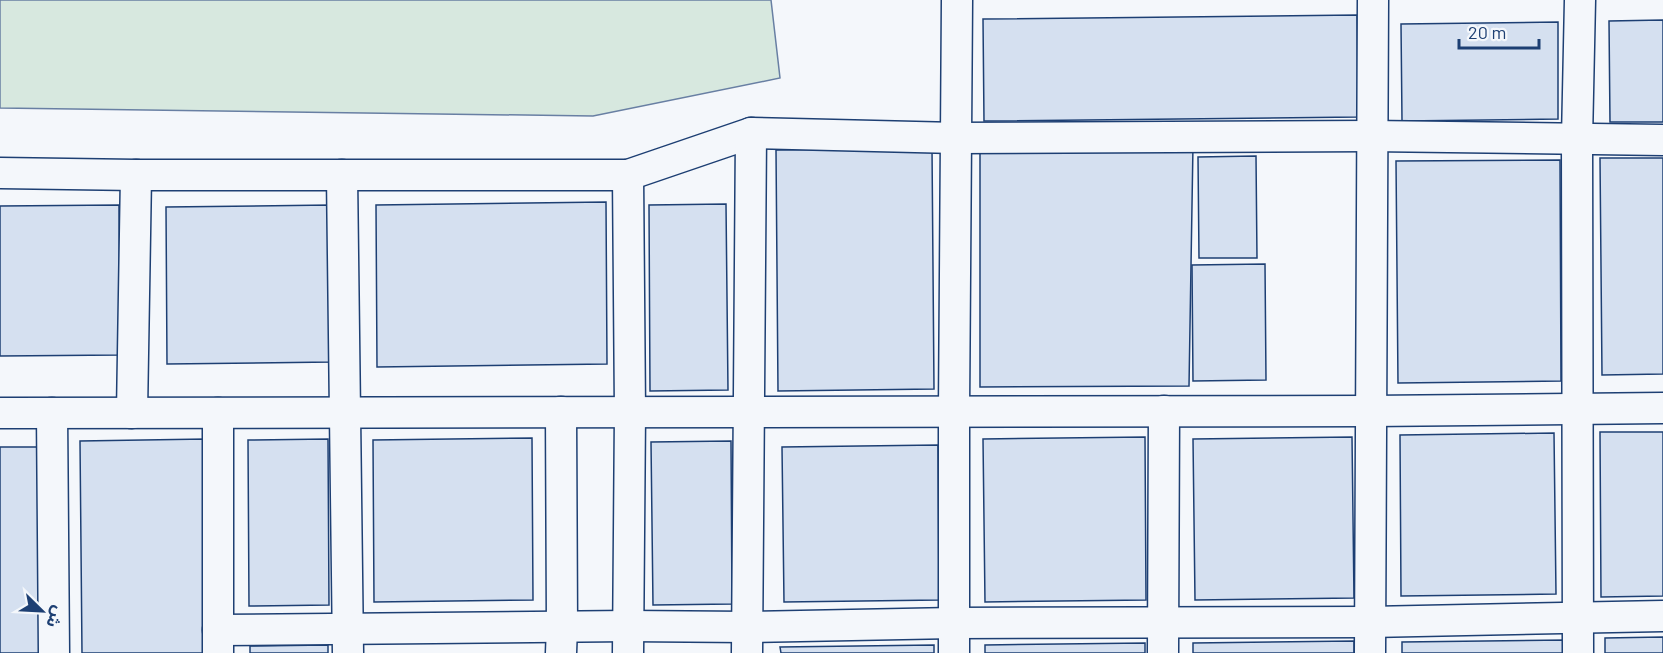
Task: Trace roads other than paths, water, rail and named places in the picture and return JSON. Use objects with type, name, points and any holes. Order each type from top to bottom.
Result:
[{"type":"street","points":[[954,653],[957,0]]},
{"type":"street","points":[[1370,653],[1373,0]]},
{"type":"street","points":[[1578,653],[1577,139],[1580,0]]},
{"type":"street","points":[[747,640],[751,133]]},
{"type":"street","points":[[0,173],[628,175],[751,133],[956,138],[1371,136],[1663,140]]},
{"type":"street","points":[[132,413],[136,175]]},
{"type":"street","points":[[342,175],[347,640]]},
{"type":"street","points":[[628,175],[630,412],[628,639]]},
{"type":"street","points":[[0,413],[1370,411],[1663,408]]},
{"type":"street","points":[[1163,653],[1164,411]]},
{"type":"street","points":[[561,412],[561,640]]},
{"type":"street","points":[[52,413],[54,653]]},
{"type":"street","points":[[218,413],[218,642],[747,640],[954,623],[1370,622],[1663,616]]}]
